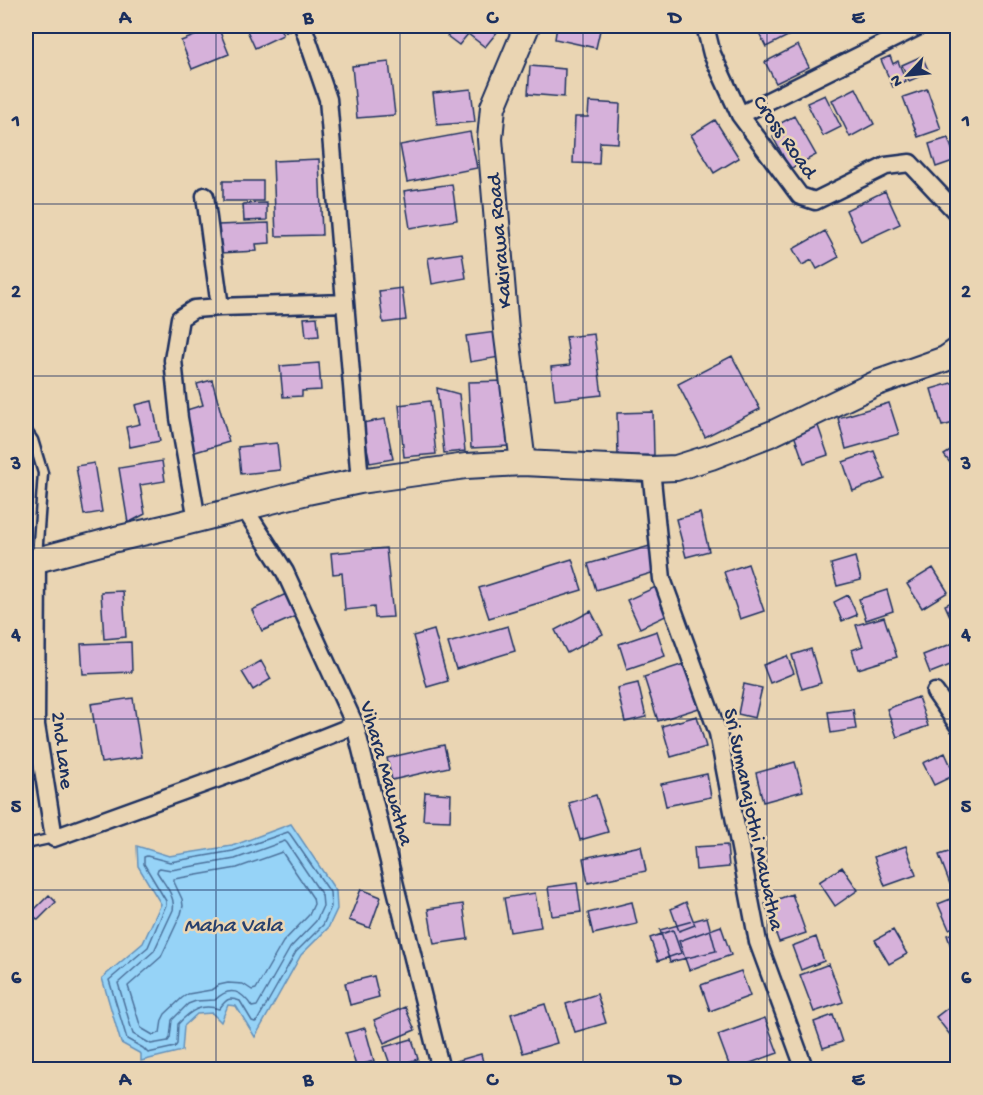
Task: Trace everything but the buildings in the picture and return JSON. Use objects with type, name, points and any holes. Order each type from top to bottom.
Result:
[{"type":"street","points":[[303,26],[328,99],[360,481]]},
{"type":"street","name":"Kakirawa Road","points":[[523,463],[506,329],[490,139],[493,107],[527,26]]},
{"type":"street","name":"Cross Road","points":[[705,26],[712,54],[740,115],[800,196],[815,201],[886,166],[910,163],[957,214]]},
{"type":"street","points":[[740,115],[919,26]]},
{"type":"street","points":[[205,196],[220,307]]},
{"type":"street","points":[[197,520],[179,418],[173,360],[180,318],[194,309],[345,303]]},
{"type":"street","points":[[31,561],[116,538],[360,481],[466,466],[523,463],[651,469],[676,468],[763,437],[877,383],[945,359],[957,350]]},
{"type":"street","name":"Sri Sumanajothi Mawatha","points":[[651,469],[662,579],[718,733],[758,942],[805,1070]]},
{"type":"street","name":"Vihara Mawatha","points":[[244,508],[285,572],[355,725],[441,1070]]},
{"type":"street","name":"2nd Lane","points":[[31,561],[36,725],[54,838]]},
{"type":"street","points":[[935,692],[957,725]]},
{"type":"street","points":[[54,838],[239,771],[355,725]]},
{"type":"lane","points":[[26,430],[33,440],[43,473],[31,561]]},
{"type":"lane","points":[[26,844],[54,838]]},
{"type":"water","name":"Maha Vala","points":[[291,824],[336,891],[337,909],[328,928],[301,955],[255,1037],[236,1006],[228,1005],[221,1022],[212,1013],[197,1014],[184,1026],[182,1051],[141,1061],[141,1054],[121,1043],[102,978],[143,943],[161,904],[138,866],[137,846],[169,856],[232,846]]}]
